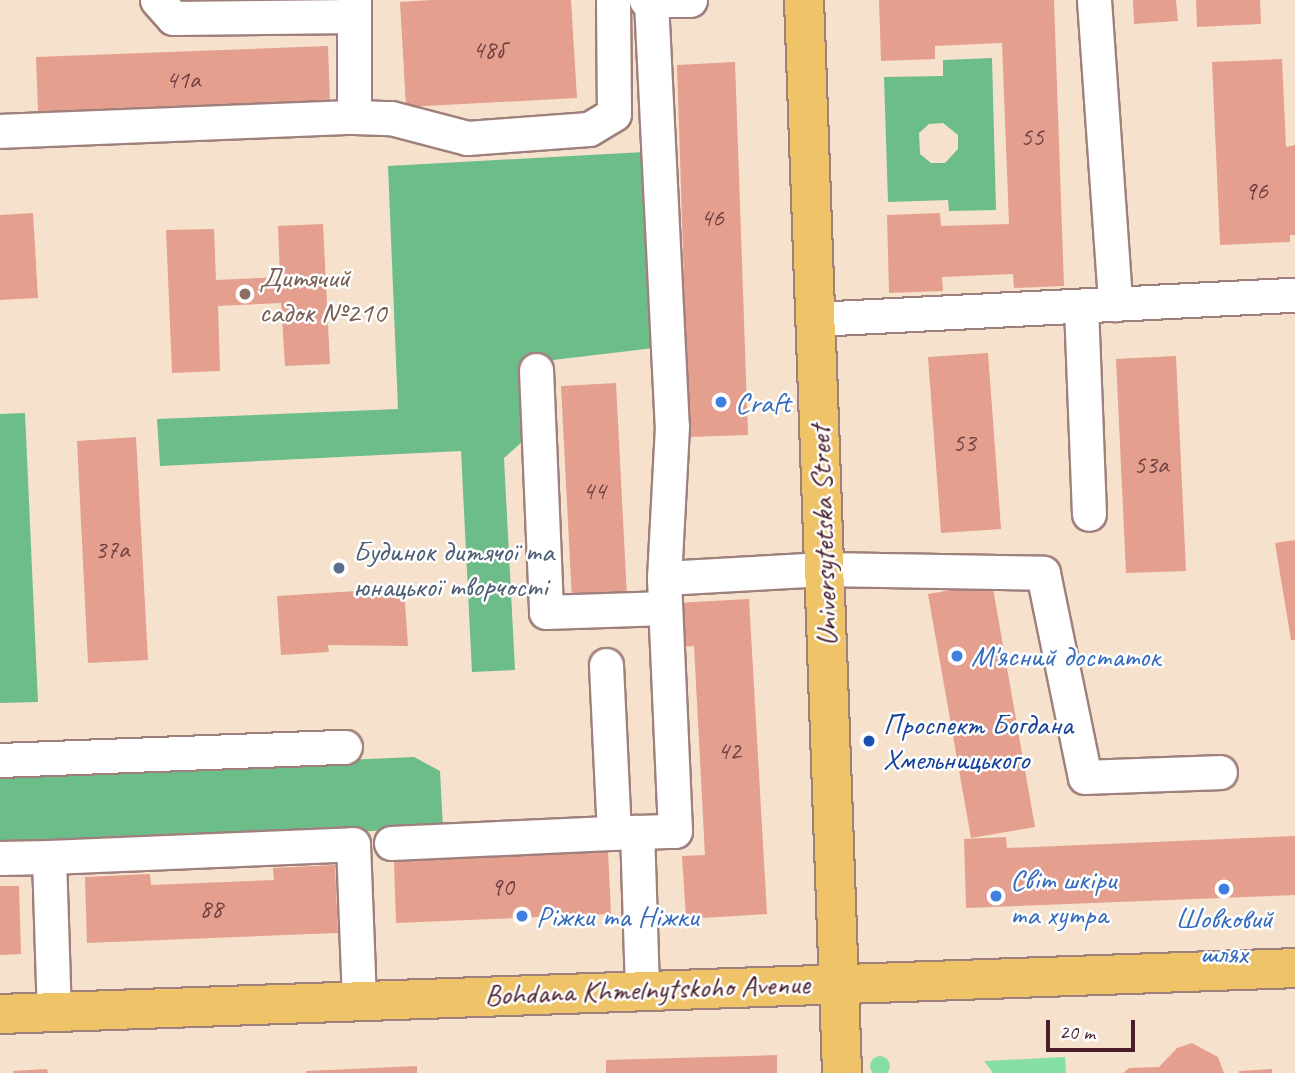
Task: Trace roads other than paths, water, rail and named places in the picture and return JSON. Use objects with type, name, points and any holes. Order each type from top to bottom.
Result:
[{"type":"main road","name":"Universytetska Street","points":[[804,0],[842,1073]]},
{"type":"main road","name":"Bohdana Khmelnytskoho Avenue","points":[[0,1014],[642,989],[1295,968]]},
{"type":"lane","points":[[157,0],[173,18],[354,8],[354,117]]},
{"type":"lane","points":[[0,131],[354,117],[391,118],[467,138],[589,130],[614,114],[613,0]]},
{"type":"lane","points":[[391,843],[675,831],[664,593],[672,426],[648,1],[690,0]]},
{"type":"lane","points":[[1094,0],[1115,304]]},
{"type":"lane","points":[[816,319],[1295,295]]},
{"type":"lane","points":[[1081,306],[1089,514]]},
{"type":"lane","points":[[536,370],[546,612],[824,569],[1043,573],[1085,777],[1220,772]]},
{"type":"lane","points":[[606,665],[642,989]]},
{"type":"lane","points":[[0,760],[345,747]]},
{"type":"lane","points":[[0,858],[353,844],[359,1000]]},
{"type":"lane","points":[[49,857],[54,1012]]},
{"type":"place","name":"Дитячий садок №210","points":[[245,294]]},
{"type":"place","name":"Craft","points":[[721,402]]},
{"type":"place","name":"Будинок дитячої та юнацької творчості","points":[[339,568]]},
{"type":"place","name":"М'ясний достаток","points":[[957,656]]},
{"type":"place","name":"Проспект Богдана Хмельницького","points":[[869,741]]},
{"type":"place","name":"Шовковий шлях","points":[[1224,889]]},
{"type":"place","name":"Світ шкіри та хутра","points":[[996,896]]},
{"type":"place","name":"Ріжки та Ніжки","points":[[522,916]]}]
